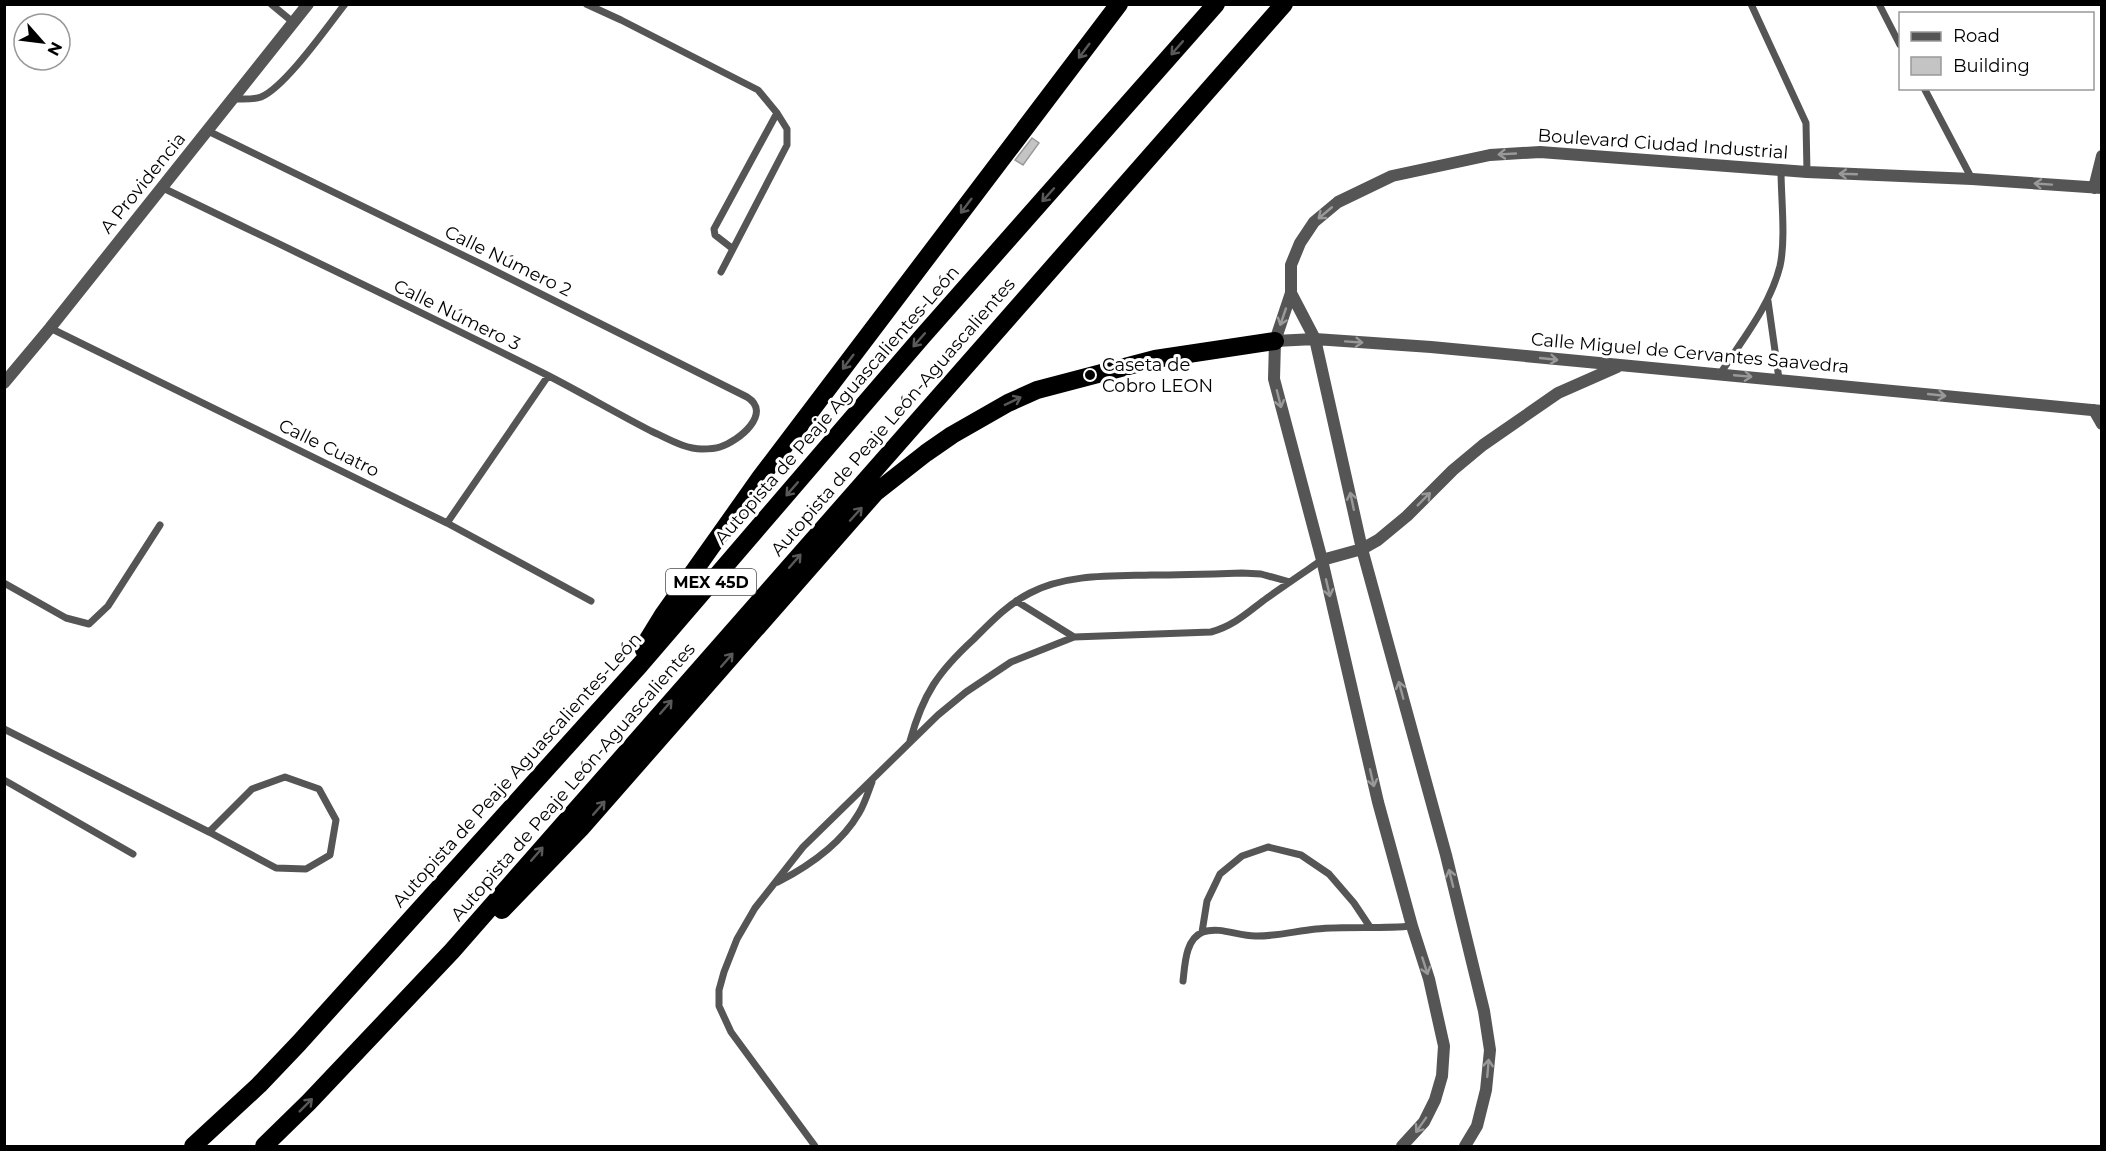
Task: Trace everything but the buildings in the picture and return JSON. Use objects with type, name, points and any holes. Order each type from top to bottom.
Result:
[{"type":"highway","points":[[640,665],[646,641],[760,478],[1119,4]]},
{"type":"highway","name":"Autopista de Peaje Aguascalientes-León","points":[[192,1146],[259,1085],[299,1043],[640,665],[921,338],[1216,4]]},
{"type":"highway","name":"Autopista de Peaje León-Aguascalientes","points":[[264,1146],[309,1102],[452,951],[1284,4]]},
{"type":"highway","points":[[452,951],[476,934],[523,890],[581,828],[875,493],[926,453],[1008,404],[1038,390],[1155,359],[1275,341]]},
{"type":"street","name":"A Providencia","points":[[6,379],[163,188],[308,4]]},
{"type":"street","name":"Boulevard Ciudad Industrial","points":[[1402,1146],[1424,1122],[1435,1100],[1442,1077],[1444,1046],[1429,979],[1378,802],[1322,560],[1274,379],[1275,341],[1292,293],[1292,265],[1300,243],[1314,222],[1338,202],[1392,176],[1490,155],[1540,152],[1807,172],[1972,179],[2098,188]]},
{"type":"street","points":[[2098,188],[2102,156]]},
{"type":"street","name":"Boulevard Ciudad Industrial","points":[[1292,293],[1315,339],[1362,549],[1446,855],[1484,1011],[1490,1050],[1486,1090],[1477,1126],[1465,1146]]},
{"type":"street","name":"Calle Miguel de Cervantes Saavedra","points":[[1275,341],[1315,339],[1431,347],[2098,411]]},
{"type":"street","points":[[1322,560],[1362,549],[1392,530],[1453,470],[1483,446],[1558,393],[1618,366]]},
{"type":"street","points":[[2098,411],[2102,424]]},
{"type":"lane","points":[[271,4],[294,23]]},
{"type":"lane","points":[[234,99],[262,97],[276,86],[294,69],[345,4]]},
{"type":"lane","points":[[586,4],[758,90],[787,129],[787,146],[721,272]]},
{"type":"lane","points":[[1751,4],[1806,123],[1807,172]]},
{"type":"lane","points":[[1879,4],[1899,43]]},
{"type":"lane","points":[[1925,90],[1972,179]]},
{"type":"lane","points":[[733,249],[715,235],[714,229],[777,113]]},
{"type":"lane","name":"Calle Número 2","points":[[208,131],[747,397],[754,402],[757,408],[756,416],[739,438]]},
{"type":"lane","points":[[1720,374],[1768,301],[1780,265],[1781,170]]},
{"type":"lane","name":"Calle Número 3","points":[[163,188],[548,376],[685,446],[710,449],[721,447],[739,438]]},
{"type":"lane","points":[[1768,301],[1779,379]]},
{"type":"lane","name":"Calle Cuatro","points":[[50,328],[447,523],[591,601]]},
{"type":"lane","points":[[447,523],[548,376]]},
{"type":"lane","points":[[4,583],[66,618],[89,624],[108,606],[160,525]]},
{"type":"lane","points":[[815,1146],[731,1032],[719,1006],[719,990],[737,939],[755,908],[803,847],[874,777],[966,692],[1011,662],[1074,637],[1211,632],[1222,629],[1246,616],[1322,560]]},
{"type":"lane","points":[[909,744],[918,713],[929,689],[962,650],[1016,601],[1054,583],[1107,576],[1242,573],[1261,574],[1290,582]]},
{"type":"lane","points":[[1016,601],[1074,637]]},
{"type":"lane","points":[[4,729],[276,868],[306,869],[330,855],[336,820],[319,789],[285,777],[252,789],[209,832]]},
{"type":"lane","points":[[773,885],[804,868],[832,846],[859,814],[874,777]]},
{"type":"lane","points":[[4,780],[133,854]]},
{"type":"lane","points":[[1183,981],[1186,953],[1202,932],[1207,901],[1220,874],[1242,856],[1268,847],[1301,855],[1329,874],[1354,903],[1370,927]]},
{"type":"lane","points":[[1202,932],[1223,931],[1254,937],[1286,935],[1316,929],[1370,927],[1388,929],[1412,926]]},
{"type":"place","name":"Caseta de Cobro LEON","points":[[1090,375]]}]
